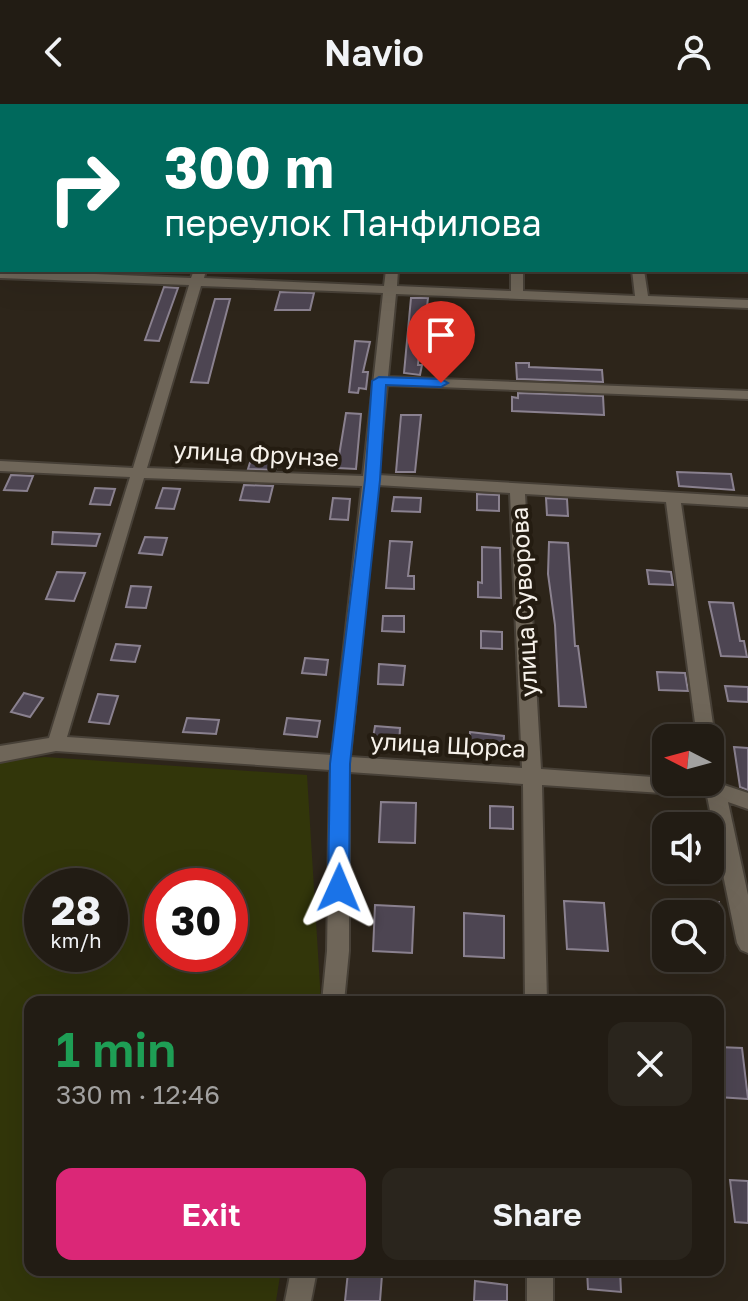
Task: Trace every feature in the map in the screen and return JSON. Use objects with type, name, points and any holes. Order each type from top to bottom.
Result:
[{"type":"street","points":[[299,288],[302,272]]},
{"type":"street","points":[[334,996],[338,951],[340,764],[392,272]]},
{"type":"street","points":[[517,272],[517,296]]},
{"type":"street","points":[[638,272],[642,301]]},
{"type":"street","points":[[0,274],[198,277],[299,288],[748,304]]},
{"type":"street","points":[[56,744],[198,277]]},
{"type":"street","points":[[379,381],[748,395]]},
{"type":"street","name":"улица Фрунзе","points":[[0,466],[137,470],[352,483],[372,480],[748,502]]},
{"type":"street","name":"улица Суворова","points":[[517,490],[532,775],[536,996]]},
{"type":"street","points":[[673,498],[704,724]]},
{"type":"street","name":"улица Щорса","points":[[0,754],[56,744],[652,784]]},
{"type":"street","name":"улица Щорса","points":[[724,793],[748,801]]},
{"type":"street","points":[[715,796],[731,854],[748,943]]},
{"type":"street","points":[[298,1301],[303,1276]]},
{"type":"street","points":[[540,1276],[540,1301]]},
{"type":"green space","points":[[45,757],[307,775],[321,996],[24,996],[24,1276],[280,1276],[276,1301],[0,1301],[0,762]]},
{"type":"building","points":[[164,287],[178,288],[159,341],[145,340]]},
{"type":"building","points":[[280,292],[314,293],[310,310],[275,310]]},
{"type":"building","points":[[411,298],[428,298],[424,332],[421,332],[420,375],[404,373]]},
{"type":"building","points":[[215,299],[230,299],[208,383],[191,382]]},
{"type":"building","points":[[355,341],[370,342],[363,372],[368,372],[366,389],[359,388],[358,393],[349,392]]},
{"type":"building","points":[[516,363],[529,363],[529,367],[602,370],[603,382],[517,379]]},
{"type":"building","points":[[518,393],[603,396],[604,415],[512,411],[512,397],[518,398]]},
{"type":"building","points":[[346,413],[361,414],[356,469],[337,468]]},
{"type":"building","points":[[401,415],[421,415],[415,472],[396,472]]},
{"type":"building","points":[[252,456],[278,457],[276,470],[248,469]]},
{"type":"building","points":[[677,472],[731,474],[734,490],[679,486]]},
{"type":"building","points":[[11,475],[33,476],[27,491],[4,490]]},
{"type":"building","points":[[244,485],[273,486],[269,502],[240,500]]},
{"type":"building","points":[[95,488],[115,489],[110,505],[90,504]]},
{"type":"building","points":[[163,488],[180,489],[174,509],[156,508]]},
{"type":"building","points":[[477,494],[499,495],[499,511],[477,510]]},
{"type":"building","points":[[394,497],[421,498],[420,512],[392,511]]},
{"type":"building","points":[[333,498],[350,499],[348,520],[330,519]]},
{"type":"building","points":[[546,498],[567,499],[568,516],[547,515]]},
{"type":"building","points":[[53,532],[100,534],[96,546],[52,544]]},
{"type":"building","points":[[145,537],[167,538],[162,555],[139,553]]},
{"type":"building","points":[[390,541],[412,542],[408,576],[414,576],[414,589],[386,588]]},
{"type":"building","points":[[549,542],[568,543],[575,646],[578,646],[586,707],[559,706],[555,625],[548,574]]},
{"type":"building","points":[[482,547],[500,548],[501,598],[478,597],[478,582],[482,583]]},
{"type":"building","points":[[647,570],[671,572],[673,585],[649,584]]},
{"type":"building","points":[[57,572],[85,573],[74,601],[46,599]]},
{"type":"building","points":[[131,586],[151,587],[146,608],[126,607]]},
{"type":"building","points":[[709,602],[733,603],[740,641],[744,641],[747,657],[721,656]]},
{"type":"building","points":[[383,616],[404,616],[404,632],[382,631]]},
{"type":"building","points":[[481,631],[502,632],[502,649],[481,648]]},
{"type":"building","points":[[116,644],[140,646],[135,662],[111,660]]},
{"type":"building","points":[[305,658],[328,660],[326,675],[302,673]]},
{"type":"building","points":[[379,664],[405,666],[403,685],[378,684]]},
{"type":"building","points":[[657,672],[685,673],[688,691],[659,690]]},
{"type":"building","points":[[725,686],[748,687],[748,702],[728,701]]},
{"type":"building","points":[[24,693],[43,698],[30,717],[11,712]]},
{"type":"building","points":[[98,694],[118,696],[109,724],[89,722]]},
{"type":"building","points":[[187,718],[219,720],[216,734],[183,732]]},
{"type":"building","points":[[287,718],[320,721],[317,737],[284,734]]},
{"type":"building","points":[[375,726],[400,728],[399,746],[372,744]]},
{"type":"building","points":[[470,732],[504,736],[503,754],[469,751]]},
{"type":"building","points":[[734,747],[748,748],[748,790],[740,787]]},
{"type":"building","points":[[381,802],[416,803],[415,843],[379,842]]},
{"type":"building","points":[[490,806],[513,807],[513,829],[490,828]]},
{"type":"building","points":[[564,901],[604,903],[608,951],[567,949]]},
{"type":"building","points":[[375,905],[414,907],[412,953],[373,951]]},
{"type":"building","points":[[464,913],[504,916],[504,958],[464,956]]},
{"type":"building","points":[[724,1047],[742,1048],[748,1099],[724,1097]]},
{"type":"building","points":[[730,1180],[748,1181],[748,1223],[735,1222]]},
{"type":"building","points":[[348,1276],[382,1276],[380,1301],[345,1301]]},
{"type":"building","points":[[587,1276],[620,1276],[621,1292],[588,1289]]},
{"type":"building","points":[[475,1281],[507,1285],[507,1301],[474,1301]]},
{"type":"route","points":[[339,888],[340,764],[372,480],[379,381],[441,383]]}]
